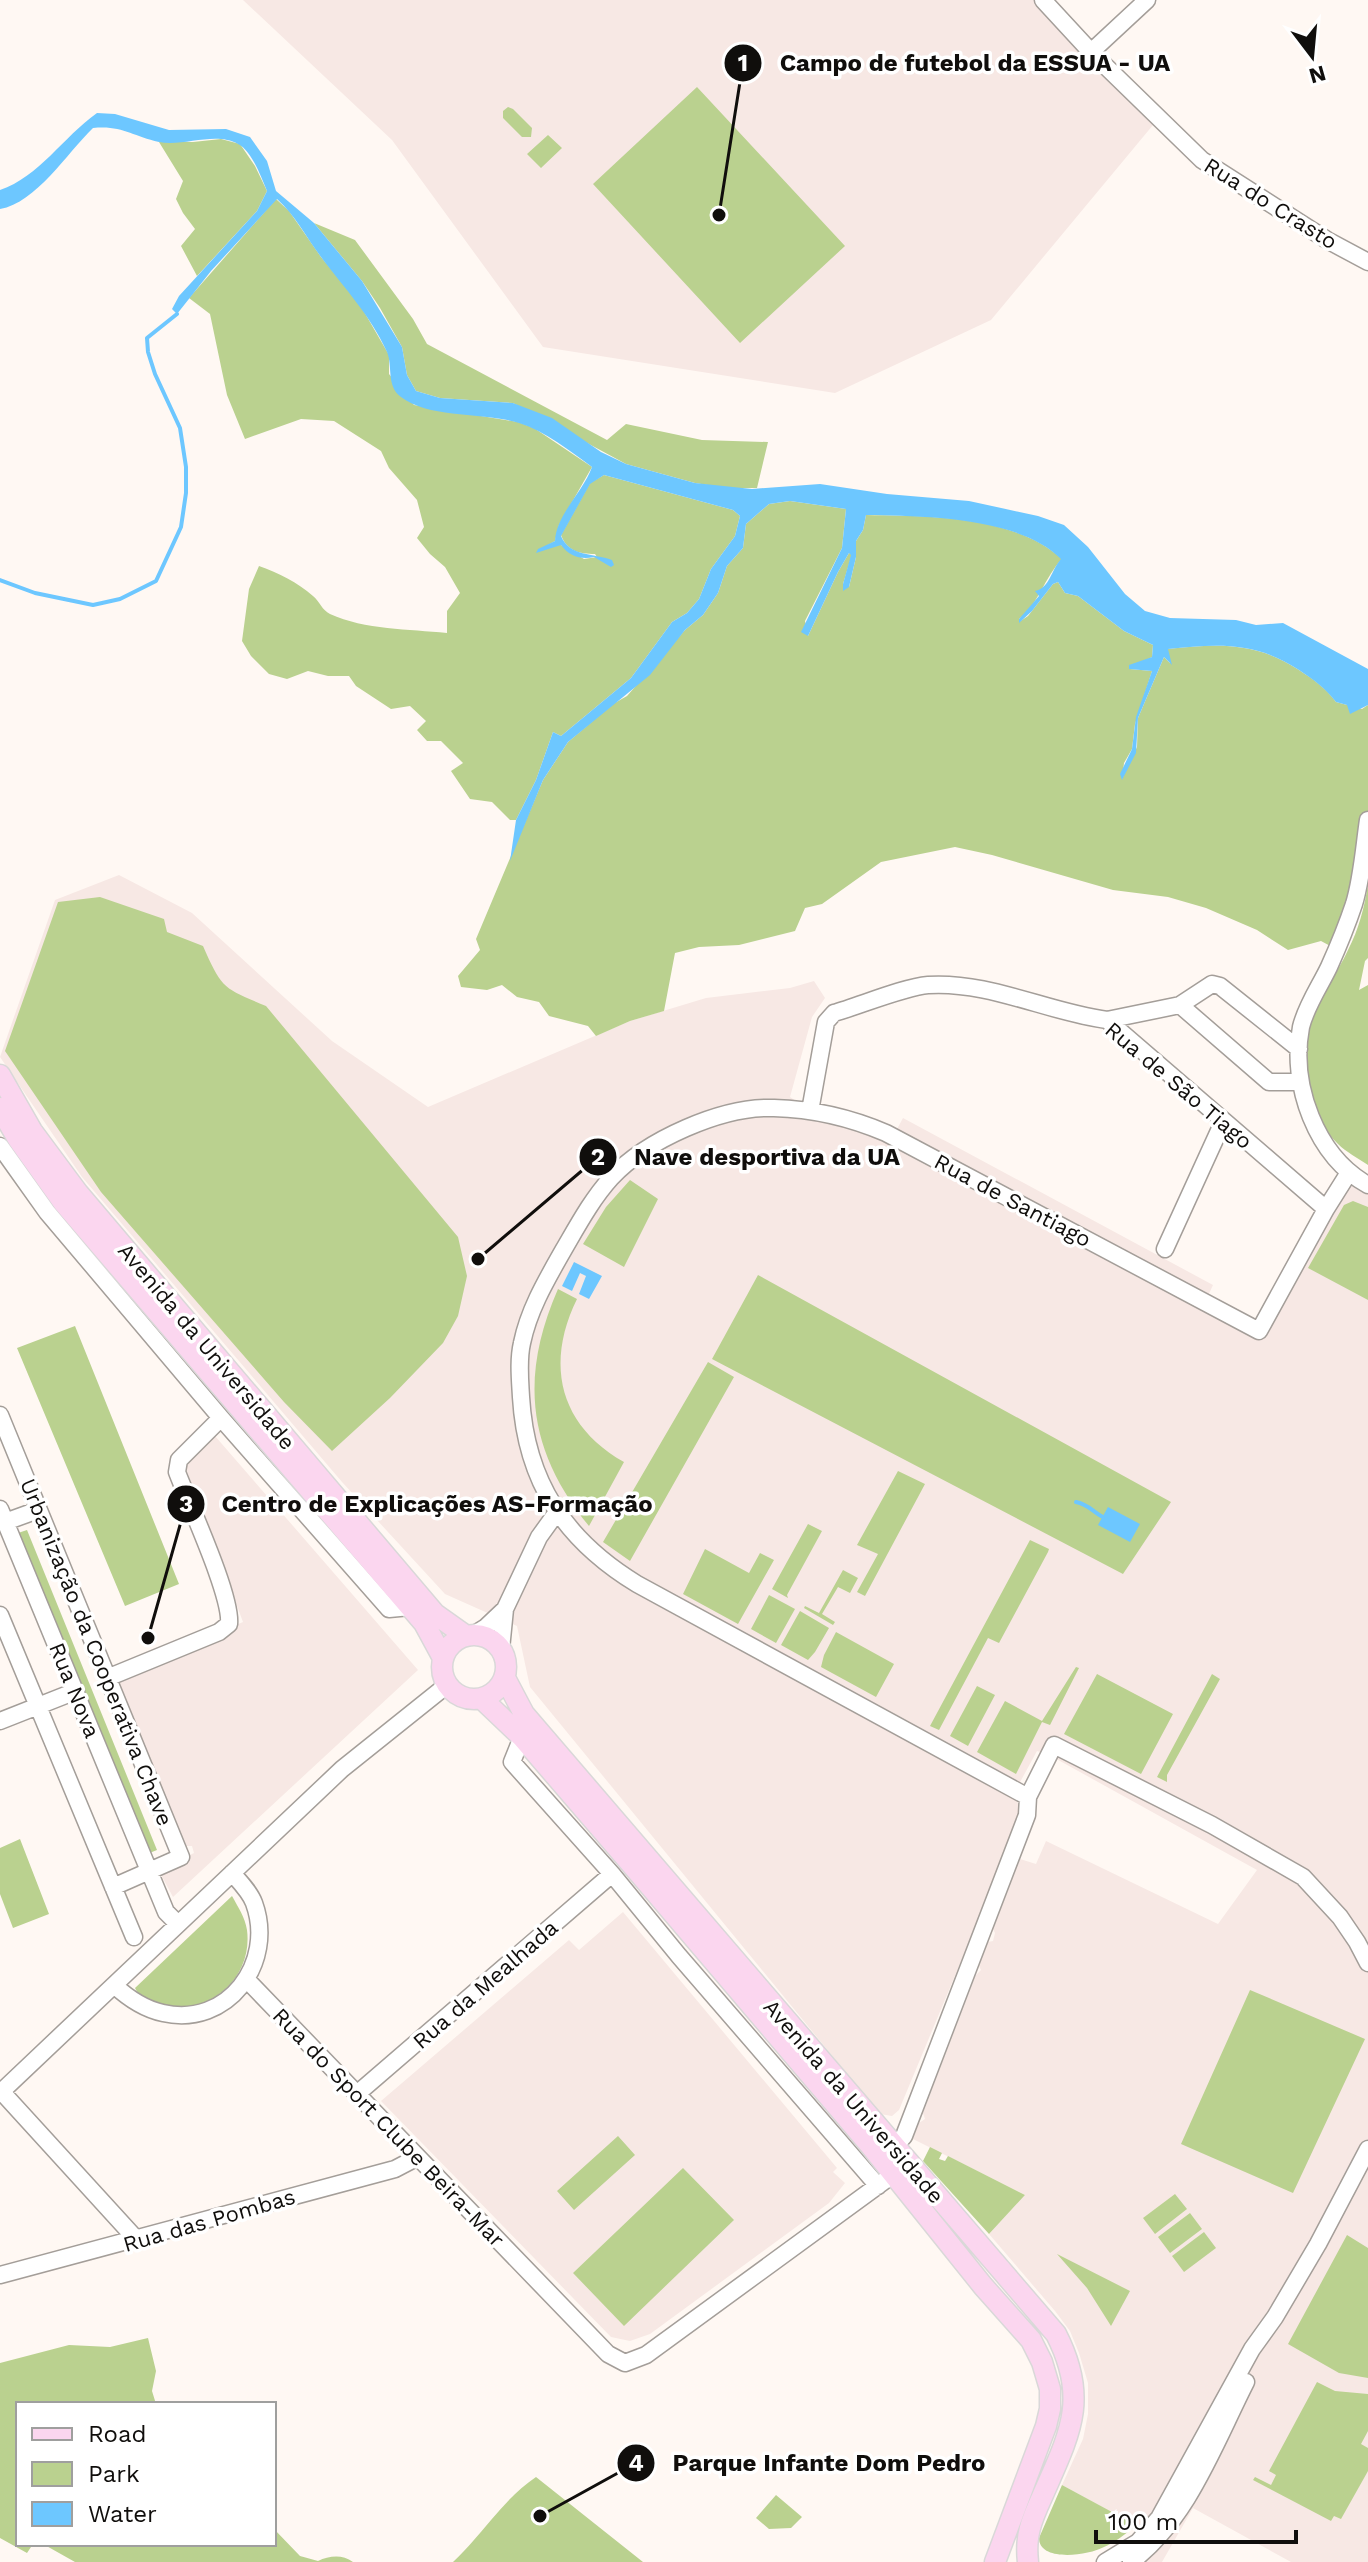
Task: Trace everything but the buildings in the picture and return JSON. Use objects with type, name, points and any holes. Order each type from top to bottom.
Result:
[{"type":"main road","name":"Avenida da Universidade","points":[[0,1075],[32,1131],[78,1193],[435,1614],[469,1635]]},
{"type":"main road","name":"Avenida da Universidade","points":[[0,1108],[63,1202],[424,1623],[443,1658]]},
{"type":"main road","points":[[469,1635],[489,1638],[501,1649],[506,1658],[505,1678],[500,1687],[482,1699],[462,1697],[447,1685],[442,1667],[448,1648],[469,1635]]},
{"type":"main road","name":"Avenida da Universidade","points":[[505,1678],[524,1714],[894,2147],[893,2175]]},
{"type":"main road","name":"Avenida da Universidade","points":[[482,1699],[522,1737],[1031,2340],[1050,2389],[1050,2409],[995,2562]]},
{"type":"main road","name":"Avenida da Universidade","points":[[893,2175],[1008,2276],[1056,2334],[1067,2355],[1075,2385],[1074,2411],[1069,2433],[1025,2540],[1028,2562]]},
{"type":"street","name":"Rua do Crasto","points":[[1043,0],[1091,52],[1202,160],[1368,262]]},
{"type":"street","points":[[1091,52],[1147,0]]},
{"type":"street","points":[[1368,820],[1355,902],[1307,1011],[1301,1027],[1299,1049],[1299,1082],[1316,1131],[1348,1174],[1368,1185]]},
{"type":"street","points":[[1107,1020],[1180,1005],[1212,984],[1220,986],[1299,1049]]},
{"type":"street","name":"Rua de São Tiago","points":[[810,1111],[826,1022],[834,1013],[925,985],[973,986],[1075,1016],[1107,1020],[1326,1209]]},
{"type":"street","points":[[1180,1005],[1269,1082],[1299,1082]]},
{"type":"street","name":"Rua de Santiago","points":[[1028,1797],[626,1578],[597,1558],[557,1512],[530,1456],[522,1414],[521,1345],[529,1317],[547,1279],[586,1211],[611,1178],[641,1153],[699,1123],[731,1113],[772,1107],[856,1120],[886,1133],[1259,1331],[1326,1209]]},
{"type":"street","points":[[1165,1249],[1223,1122]]},
{"type":"street","name":"Avenida da Universidade","points":[[0,1146],[47,1212],[221,1418],[389,1609],[410,1607]]},
{"type":"street","points":[[1326,1209],[1348,1174]]},
{"type":"street","name":"Urbanização da Cooperativa Chave","points":[[0,1415],[181,1857],[149,1872]]},
{"type":"street","points":[[107,1678],[219,1632],[229,1624],[231,1614],[177,1472],[179,1460],[221,1418]]},
{"type":"street","points":[[3,1515],[38,1510]]},
{"type":"street","points":[[501,1649],[505,1609],[539,1537],[557,1512]]},
{"type":"street","name":"Rua Nova","points":[[3,1515],[166,1912],[178,1924]]},
{"type":"street","points":[[469,1635],[486,1627],[505,1609]]},
{"type":"street","name":"Rua Nova","points":[[0,1615],[134,1937]]},
{"type":"street","points":[[137,2240],[0,2092],[342,1769],[447,1685]]},
{"type":"street","points":[[0,1721],[76,1691]]},
{"type":"street","name":"Avenida da Universidade","points":[[522,1737],[512,1762],[612,1874],[679,1956],[893,2175]]},
{"type":"street","points":[[894,2147],[904,2136],[1027,1815],[1028,1797],[1054,1745],[1212,1825],[1303,1877],[1340,1917],[1368,1963]]},
{"type":"street","points":[[113,1887],[149,1872]]},
{"type":"street","points":[[114,1985],[143,2006],[179,2015],[210,2009],[236,1993],[255,1963],[259,1930],[254,1902],[232,1873]]},
{"type":"street","name":"Rua da Mealhada","points":[[358,2093],[612,1874]]},
{"type":"street","name":"Rua do Sport Clube Beira-Mar","points":[[247,1980],[358,2093],[526,2277],[608,2354],[625,2363],[646,2355],[893,2175]]},
{"type":"street","points":[[1105,2562],[1138,2542],[1159,2518],[1252,2349],[1263,2337],[1318,2244],[1368,2149]]},
{"type":"street","name":"Rua das Pombas","points":[[0,2275],[395,2169],[416,2158]]},
{"type":"street","points":[[1131,2562],[1170,2525],[1200,2486],[1261,2353],[1263,2337]]},
{"type":"shaded area","points":[[243,0],[1035,0],[1153,125],[991,320],[835,393],[543,347],[392,140]]},
{"type":"shaded area","points":[[119,875],[192,913],[332,1041],[428,1107],[630,1021],[706,998],[790,988],[814,981],[825,998],[812,1017],[790,1097],[811,1111],[896,1131],[903,1118],[1213,1285],[1207,1298],[1259,1331],[1348,1174],[1368,1185],[1368,2562],[1291,2562],[1193,2508],[1162,2562],[1144,2562],[1166,2542],[1062,2485],[1083,2439],[1088,2414],[1088,2383],[1070,2331],[989,2234],[1025,2195],[913,2139],[919,2123],[925,2119],[923,2113],[975,1976],[981,1970],[979,1966],[988,1942],[993,1941],[993,1929],[1020,1859],[1036,1864],[1046,1841],[1218,1924],[1257,1870],[1037,1751],[1013,1795],[1020,1807],[1019,1822],[899,2110],[892,2116],[880,2114],[530,1687],[517,1626],[445,1594],[342,1482],[82,1177],[0,1057],[55,900]]},
{"type":"shaded area","points":[[215,1436],[418,1670],[173,1897],[159,1871],[194,1853],[192,1846],[185,1846],[115,1677],[243,1622],[185,1466]]},
{"type":"shaded area","points":[[623,1912],[837,2168],[833,2172],[845,2183],[829,2203],[650,2334],[630,2341],[611,2337],[381,2101],[569,1940],[579,1950]]},
{"type":"green space","points":[[697,87],[845,246],[740,343],[593,184]]},
{"type":"green space","points":[[508,107],[532,128],[531,137],[522,137],[503,118],[503,111]]},
{"type":"green space","points":[[548,135],[562,148],[541,168],[527,154]]},
{"type":"green space","points":[[221,139],[240,144],[267,191],[257,211],[197,276],[181,246],[195,229],[176,199],[183,181],[159,142]]},
{"type":"green space","points":[[276,199],[289,211],[359,303],[389,355],[389,374],[414,405],[518,422],[534,428],[592,467],[559,525],[555,541],[548,545],[561,545],[584,559],[597,557],[570,548],[561,535],[590,483],[604,475],[733,510],[740,516],[735,536],[711,569],[699,599],[687,613],[672,622],[631,678],[561,736],[553,732],[536,780],[516,820],[510,820],[492,802],[470,799],[451,771],[463,763],[441,741],[427,741],[417,730],[426,721],[410,706],[391,709],[356,686],[349,676],[328,676],[308,671],[287,679],[269,674],[251,656],[242,641],[249,589],[259,566],[301,586],[330,614],[372,626],[447,633],[447,611],[460,593],[445,567],[417,538],[424,527],[417,500],[389,468],[381,451],[334,421],[301,419],[245,439],[227,395],[210,314],[189,298]]},
{"type":"green space","points":[[314,223],[355,240],[413,319],[427,344],[607,440],[626,424],[702,440],[768,442],[757,488],[726,488],[695,483],[626,464],[513,403],[440,398],[416,391],[407,375],[402,347],[380,308]]},
{"type":"green space","points":[[790,501],[846,509],[842,548],[805,621],[808,636],[849,553],[852,554],[843,584],[849,587],[856,557],[856,541],[863,530],[866,515],[943,518],[995,526],[1020,534],[1062,559],[1019,622],[1058,582],[1065,593],[1078,596],[1124,631],[1153,645],[1152,657],[1130,669],[1152,671],[1135,724],[1132,749],[1124,763],[1122,779],[1137,747],[1138,718],[1164,657],[1170,663],[1167,649],[1219,646],[1251,649],[1299,670],[1336,702],[1362,709],[1368,705],[1368,815],[1352,898],[1334,948],[1321,941],[1288,950],[1257,930],[1206,908],[1168,897],[1113,890],[955,847],[881,862],[822,904],[805,908],[795,931],[739,945],[699,947],[675,953],[664,1011],[596,1036],[588,1026],[549,1016],[539,1002],[517,997],[502,985],[487,990],[461,987],[458,976],[480,950],[476,939],[543,780],[568,742],[627,696],[685,630],[703,615],[718,593],[727,566],[743,548],[746,524],[769,504]]},
{"type":"green space","points":[[1368,885],[1368,958],[1359,990],[1368,985],[1368,1165],[1341,1147],[1319,1117],[1308,1083],[1306,1048],[1313,1016],[1355,934]]},
{"type":"green space","points":[[100,897],[164,919],[167,932],[203,946],[220,979],[232,990],[266,1006],[458,1237],[467,1276],[458,1316],[443,1343],[390,1398],[332,1451],[284,1402],[101,1192],[5,1051],[58,902]]},
{"type":"green space","points":[[630,1180],[658,1199],[624,1267],[583,1244],[606,1207]]},
{"type":"green space","points":[[1353,1201],[1368,1207],[1368,1300],[1308,1268],[1344,1205]]},
{"type":"green space","points":[[758,1275],[1171,1502],[1123,1574],[712,1359]]},
{"type":"green space","points":[[558,1289],[577,1299],[562,1347],[564,1391],[572,1411],[585,1430],[624,1462],[589,1526],[553,1470],[542,1442],[536,1413],[538,1353]]},
{"type":"green space","points":[[75,1326],[179,1584],[125,1606],[17,1348]]},
{"type":"green space","points":[[708,1362],[734,1377],[630,1561],[603,1542]]},
{"type":"green space","points":[[898,1471],[925,1484],[865,1596],[857,1592],[878,1554],[857,1545]]},
{"type":"green space","points":[[808,1524],[822,1531],[788,1598],[772,1589]]},
{"type":"green space","points":[[27,1530],[157,1850],[147,1854],[15,1534]]},
{"type":"green space","points":[[1030,1540],[1049,1549],[1048,1552],[999,1643],[988,1638],[939,1730],[930,1726]]},
{"type":"green space","points":[[705,1549],[749,1573],[760,1553],[774,1560],[738,1624],[683,1594]]},
{"type":"green space","points":[[843,1570],[858,1578],[850,1593],[838,1587],[822,1614],[835,1622],[833,1625],[804,1608],[819,1613]]},
{"type":"green space","points":[[769,1595],[795,1609],[776,1643],[751,1629]]},
{"type":"green space","points":[[800,1611],[829,1628],[808,1660],[781,1645]]},
{"type":"green space","points":[[836,1632],[894,1664],[876,1697],[821,1667]]},
{"type":"green space","points":[[1076,1667],[1079,1668],[1050,1725],[1042,1722],[1016,1774],[977,1752],[1005,1701],[1042,1721]]},
{"type":"green space","points":[[1097,1674],[1173,1714],[1141,1774],[1064,1734]]},
{"type":"green space","points":[[1212,1674],[1220,1679],[1167,1775],[1167,1782],[1157,1777]]},
{"type":"green space","points":[[977,1686],[995,1695],[968,1746],[950,1736]]},
{"type":"green space","points":[[20,1839],[49,1914],[13,1928],[0,1894],[0,1848]]},
{"type":"green space","points":[[232,1896],[247,1930],[247,1950],[232,1982],[219,1995],[186,2007],[167,2006],[139,1994],[135,1988]]},
{"type":"green space","points":[[1250,1990],[1365,2039],[1293,2193],[1181,2144]]},
{"type":"green space","points":[[618,2136],[635,2155],[574,2210],[557,2191]]},
{"type":"green space","points":[[930,2147],[942,2153],[939,2159],[945,2161],[948,2156],[1025,2195],[989,2234],[923,2161]]},
{"type":"green space","points":[[683,2168],[734,2220],[624,2326],[573,2273]]},
{"type":"green space","points":[[1175,2194],[1187,2209],[1155,2234],[1143,2218]]},
{"type":"green space","points":[[1190,2213],[1202,2229],[1170,2253],[1158,2237]]},
{"type":"green space","points":[[1204,2232],[1216,2248],[1184,2272],[1172,2256]]},
{"type":"green space","points":[[1347,2235],[1368,2248],[1368,2378],[1339,2373],[1288,2344]]},
{"type":"green space","points":[[1057,2254],[1130,2291],[1111,2326],[1087,2288]]},
{"type":"green space","points":[[148,2338],[156,2371],[152,2391],[155,2402],[16,2402],[16,2546],[32,2546],[27,2553],[0,2538],[0,2363],[69,2345],[110,2347]]},
{"type":"green space","points":[[1317,2382],[1335,2391],[1368,2394],[1368,2431],[1361,2444],[1368,2448],[1368,2471],[1341,2519],[1334,2516],[1331,2521],[1253,2480],[1255,2477],[1271,2485],[1276,2475],[1269,2471]]},
{"type":"green space","points":[[536,2477],[643,2562],[453,2562],[513,2496]]},
{"type":"green space","points":[[1062,2485],[1136,2525],[1117,2540],[1096,2550],[1065,2555],[1047,2551],[1041,2546],[1039,2538]]},
{"type":"green space","points":[[776,2495],[802,2517],[791,2528],[769,2529],[756,2518]]},
{"type":"green space","points":[[276,2531],[300,2556],[318,2561],[340,2557],[353,2562],[75,2562],[47,2546],[276,2546]]},
{"type":"water","points":[[97,113],[115,114],[169,130],[226,129],[250,137],[267,161],[276,191],[314,223],[362,281],[402,347],[407,375],[416,391],[440,398],[513,403],[552,418],[601,452],[626,464],[695,483],[752,489],[820,484],[969,501],[1038,516],[1064,525],[1088,547],[1125,594],[1145,611],[1170,618],[1236,620],[1256,625],[1283,623],[1368,669],[1368,705],[1350,714],[1347,705],[1336,702],[1319,684],[1299,670],[1251,649],[1203,646],[1168,649],[1172,665],[1164,657],[1138,718],[1136,753],[1122,780],[1120,774],[1132,749],[1136,717],[1152,671],[1129,669],[1129,665],[1152,657],[1153,645],[1124,631],[1078,596],[1065,593],[1058,582],[1019,623],[1039,596],[1035,591],[1047,582],[1061,559],[1043,545],[996,527],[942,518],[866,515],[863,530],[856,541],[856,557],[849,587],[843,591],[849,553],[808,636],[801,632],[842,548],[846,509],[790,501],[769,504],[746,524],[743,548],[727,566],[718,593],[703,615],[685,630],[650,675],[568,742],[543,780],[510,861],[516,820],[536,780],[553,732],[561,736],[631,678],[672,622],[687,613],[699,599],[711,569],[735,536],[740,516],[733,510],[604,475],[590,484],[561,536],[570,548],[612,560],[614,565],[611,567],[594,557],[576,556],[561,545],[536,553],[555,541],[560,522],[592,467],[557,442],[519,423],[427,409],[401,397],[393,387],[389,358],[373,326],[277,199],[211,271],[177,314],[172,309],[179,296],[257,211],[267,191],[252,158],[243,147],[219,139],[159,142],[120,130],[93,128],[38,187],[13,205],[0,209],[0,190],[27,176]]},
{"type":"water","points":[[574,1262],[602,1276],[589,1299],[579,1294],[586,1276],[580,1273],[572,1291],[562,1286]]},
{"type":"water","points":[[1108,1507],[1140,1524],[1130,1542],[1098,1525]]},
{"type":"waterway","points":[[0,580],[35,593],[93,605],[120,599],[156,581],[181,527],[186,467],[180,428],[155,374],[147,338],[177,314]]},
{"type":"waterway","points":[[1076,1502],[1103,1517]]},
{"type":"place","name":"Campo de futebol da ESSUA - UA","points":[[719,215]]},
{"type":"place","name":"Nave desportiva da UA","points":[[478,1259]]},
{"type":"place","name":"Centro de Explicações AS-Formação","points":[[148,1638]]},
{"type":"place","name":"Parque Infante Dom Pedro","points":[[540,2516]]}]
